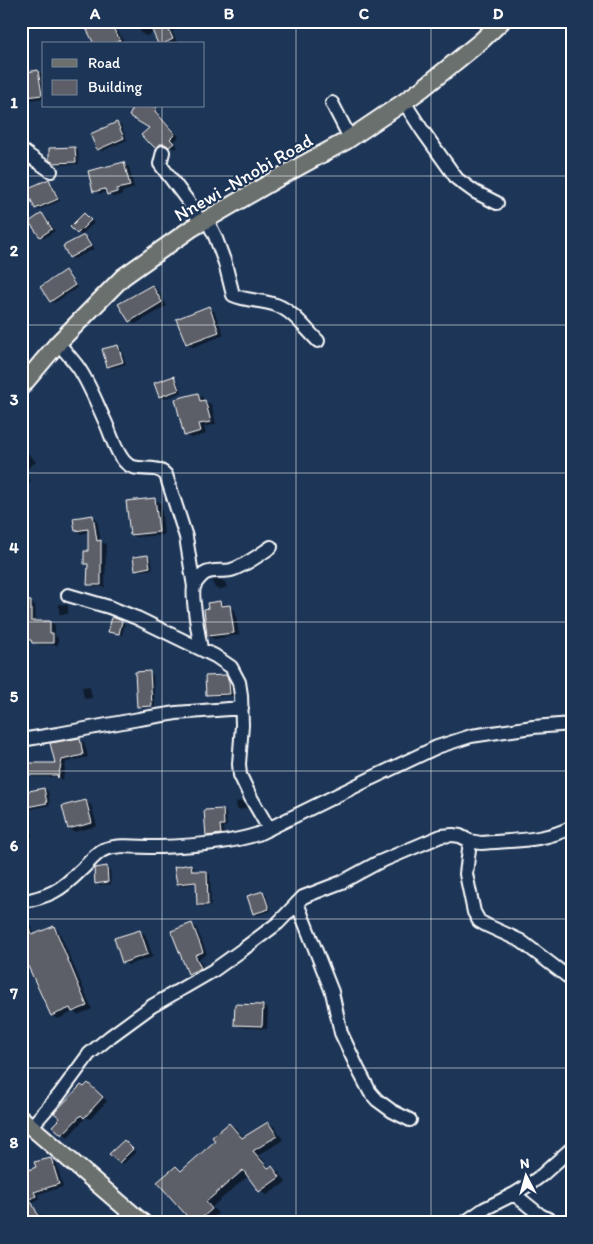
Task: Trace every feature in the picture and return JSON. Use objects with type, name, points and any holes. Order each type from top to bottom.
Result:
[{"type":"main road","name":"Nnewi -Nnobi Road","points":[[21,388],[58,343],[123,278],[204,221],[350,138],[404,102],[474,47],[502,21]]},
{"type":"main road","points":[[26,1123],[143,1223]]},
{"type":"street","points":[[404,102],[457,179],[475,192],[497,203]]},
{"type":"street","points":[[332,103],[350,138]]},
{"type":"street","points":[[21,150],[51,171]]},
{"type":"street","points":[[163,152],[160,164],[215,236],[225,263],[233,295],[239,298],[277,305],[292,314],[318,341]]},
{"type":"street","points":[[58,343],[78,368],[91,391],[124,460],[129,466],[162,470],[166,475],[186,537],[194,587],[200,649]]},
{"type":"street","points":[[194,587],[204,574],[230,570],[253,560],[271,547]]},
{"type":"street","points":[[68,594],[137,618],[215,656],[231,668],[239,682],[241,695],[240,775],[269,829]]},
{"type":"street","points":[[21,740],[148,717],[242,708]]},
{"type":"street","points":[[21,902],[47,895],[62,887],[104,850],[120,847],[159,847],[247,838],[437,747],[471,736],[533,727],[572,724]]},
{"type":"street","points":[[26,1123],[59,1095],[89,1054],[111,1036],[152,1006],[214,970],[242,950],[278,923],[303,897],[342,882],[377,863],[441,836],[460,836],[470,841],[481,843],[546,837],[561,833],[572,827]]},
{"type":"street","points":[[470,841],[466,874],[474,912],[486,925],[521,942],[572,980]]},
{"type":"street","points":[[297,903],[332,992],[341,1033],[358,1069],[370,1092],[377,1100],[392,1111],[410,1120]]},
{"type":"street","points":[[464,1223],[484,1209],[527,1186],[572,1148]]},
{"type":"street","points":[[514,1194],[540,1215],[556,1223]]},
{"type":"building","points":[[89,21],[109,21],[120,40],[116,42],[93,42],[87,30],[92,27]]},
{"type":"building","points":[[148,21],[165,21],[173,39],[167,42],[157,42]]},
{"type":"building","points":[[38,70],[42,95],[27,97],[26,85],[21,85],[21,73]]},
{"type":"building","points":[[133,108],[156,108],[155,111],[175,134],[170,139],[174,143],[169,147],[165,144],[160,144],[156,149],[141,135],[149,128],[129,116]]},
{"type":"building","points":[[117,122],[124,138],[97,150],[90,134]]},
{"type":"building","points":[[75,147],[76,162],[54,163],[49,160],[49,148]]},
{"type":"building","points":[[124,162],[130,186],[117,189],[117,192],[107,195],[105,189],[93,192],[88,171]]},
{"type":"building","points":[[49,179],[58,199],[35,209],[26,189]]},
{"type":"building","points":[[42,213],[52,229],[40,237],[29,222]]},
{"type":"building","points":[[84,213],[91,220],[77,234],[70,227]]},
{"type":"building","points":[[84,235],[91,246],[69,258],[63,246]]},
{"type":"building","points":[[65,270],[75,285],[50,302],[40,287]]},
{"type":"building","points":[[152,285],[162,302],[129,322],[118,304]]},
{"type":"building","points":[[209,306],[219,332],[186,344],[176,319]]},
{"type":"building","points":[[118,345],[123,362],[107,367],[102,349]]},
{"type":"building","points":[[174,376],[179,390],[159,397],[154,383]]},
{"type":"building","points":[[198,393],[200,401],[205,400],[211,422],[199,424],[201,431],[184,436],[175,399]]},
{"type":"building","points":[[155,498],[159,532],[130,535],[126,501]]},
{"type":"building","points":[[93,515],[97,541],[101,540],[101,585],[87,585],[88,564],[84,564],[84,551],[88,551],[88,529],[75,531],[73,518]]},
{"type":"building","points":[[148,555],[150,567],[135,570],[133,557]]},
{"type":"building","points":[[21,600],[31,601],[31,621],[50,621],[50,633],[53,633],[53,643],[32,643],[31,640],[21,640]]},
{"type":"building","points":[[220,601],[221,606],[230,605],[234,633],[207,636],[204,609],[208,608],[207,603]]},
{"type":"building","points":[[112,617],[122,621],[119,634],[108,632]]},
{"type":"building","points":[[150,671],[152,706],[137,707],[135,672]]},
{"type":"building","points":[[226,675],[229,681],[230,694],[206,695],[205,676]]},
{"type":"building","points":[[80,738],[83,755],[62,760],[58,778],[57,775],[27,775],[27,763],[55,763],[50,743]]},
{"type":"building","points":[[44,788],[47,803],[27,807],[24,792]]},
{"type":"building","points":[[86,800],[92,823],[68,829],[62,806]]},
{"type":"building","points":[[223,809],[224,825],[220,825],[221,834],[206,836],[204,810]]},
{"type":"building","points":[[191,864],[192,871],[207,871],[208,905],[197,905],[196,882],[177,884],[174,867]]},
{"type":"building","points":[[107,866],[108,882],[95,884],[94,869]]},
{"type":"building","points":[[263,891],[269,909],[253,914],[247,896]]},
{"type":"building","points":[[21,912],[32,935],[54,926],[87,1006],[72,1012],[70,1008],[51,1016],[21,951]]},
{"type":"building","points":[[192,923],[203,952],[195,955],[201,968],[188,974],[171,931]]},
{"type":"building","points":[[140,930],[148,954],[122,963],[114,938]]},
{"type":"building","points":[[235,1004],[263,1005],[262,1026],[234,1025]]},
{"type":"building","points":[[88,1083],[103,1097],[84,1118],[81,1115],[62,1135],[52,1126],[60,1118],[54,1113],[81,1085],[84,1087]]},
{"type":"building","points":[[268,1122],[277,1136],[253,1151],[268,1168],[272,1166],[280,1177],[259,1192],[243,1170],[206,1202],[212,1209],[196,1223],[193,1223],[157,1182],[176,1166],[181,1171],[215,1141],[212,1137],[229,1123],[242,1138]]},
{"type":"building","points":[[124,1140],[133,1149],[119,1163],[109,1154]]},
{"type":"building","points":[[51,1158],[59,1184],[34,1192],[36,1196],[30,1199],[42,1223],[21,1223],[21,1173],[36,1167],[34,1162]]}]
